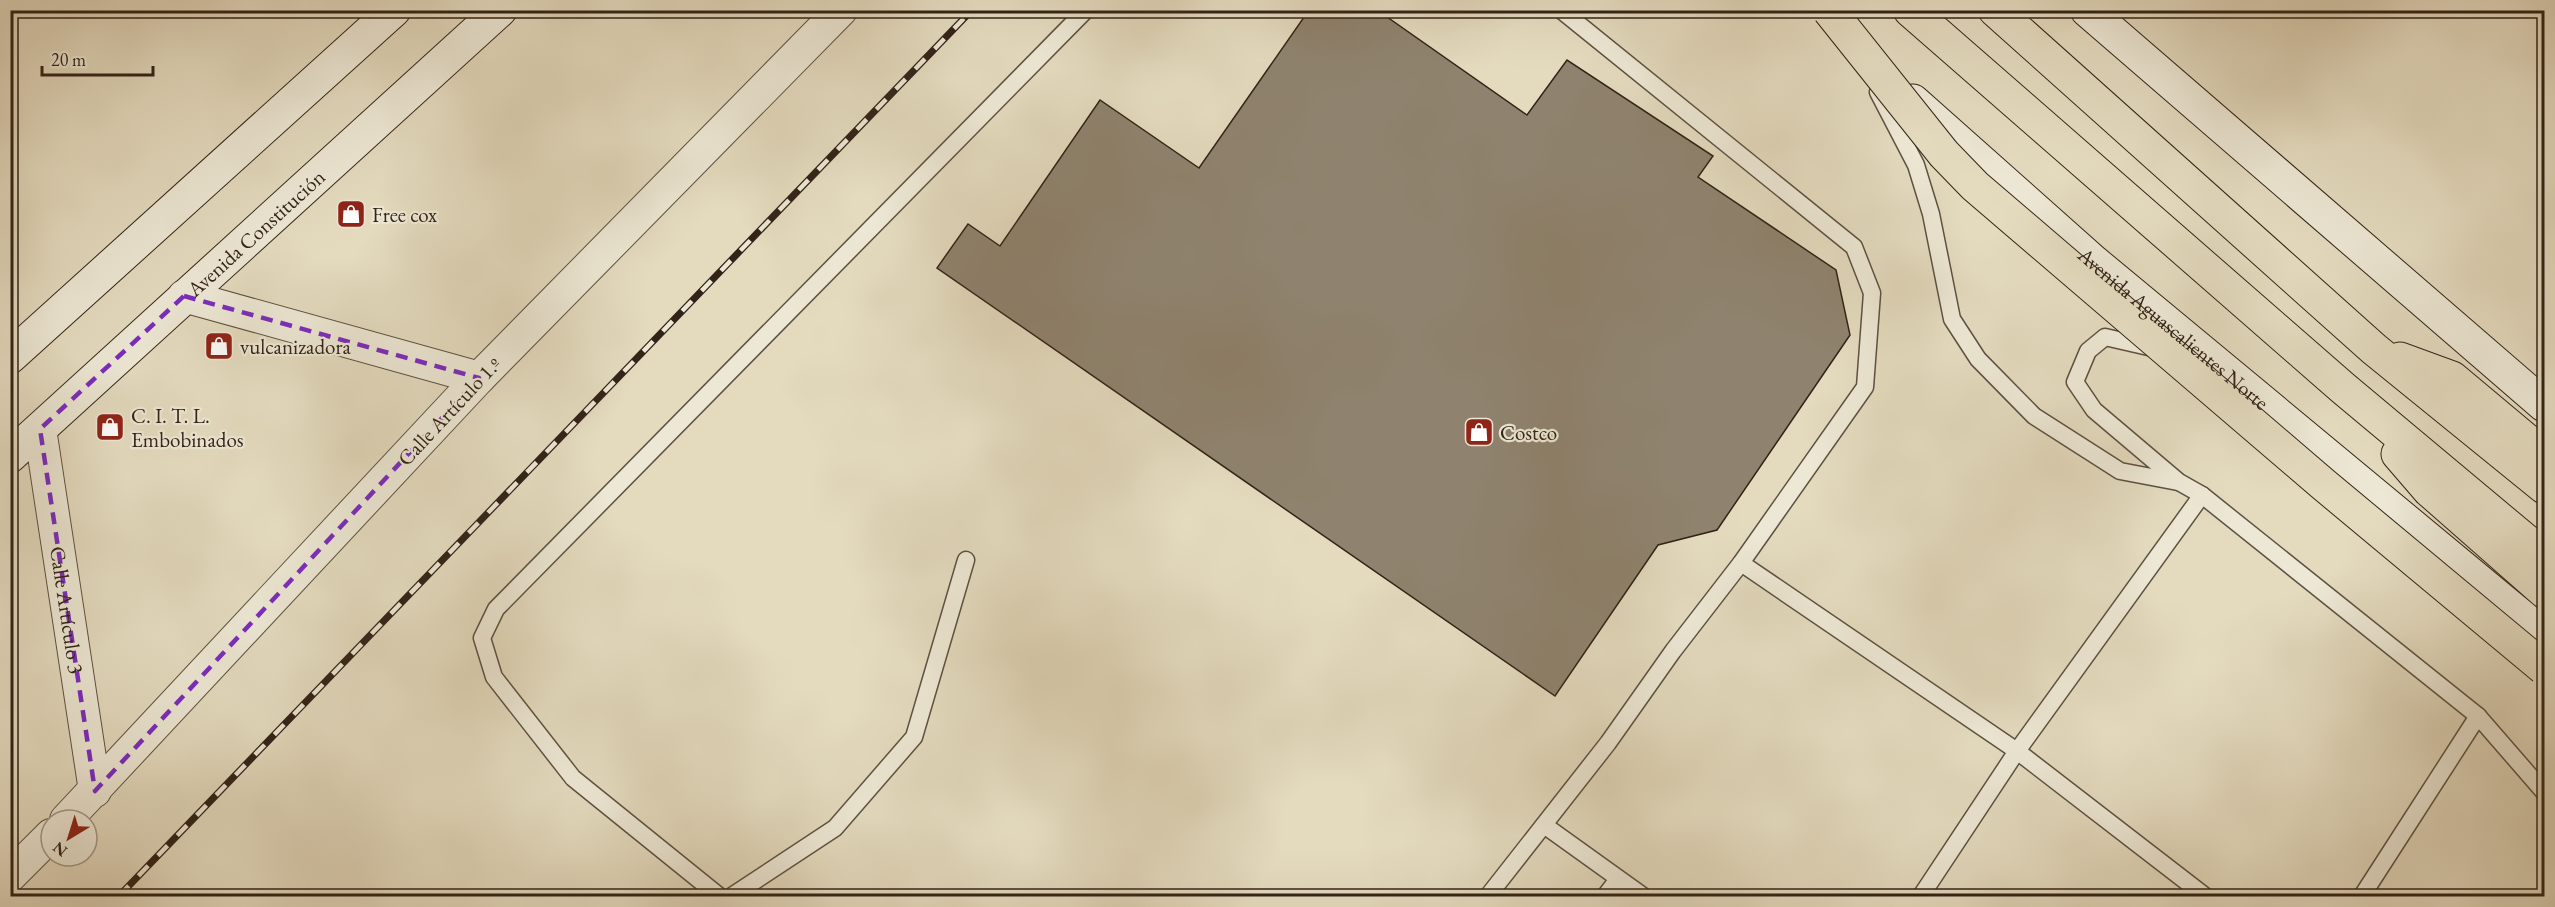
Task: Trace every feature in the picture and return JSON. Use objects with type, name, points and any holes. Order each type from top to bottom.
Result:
[{"type":"main road","points":[[10,357],[394,10]]},
{"type":"main road","name":"Avenida Constitución","points":[[10,456],[500,10]]},
{"type":"main road","name":"Avenida Aguascalientes Norte","points":[[1814,10],[2094,262],[2544,635]]},
{"type":"main road","points":[[1829,10],[1944,154],[1975,186],[2323,484],[2544,668]]},
{"type":"main road","points":[[1911,10],[2343,388],[2429,490],[2531,561],[2544,591]]},
{"type":"main road","points":[[1995,10],[2374,349],[2544,487]]},
{"type":"main road","points":[[2088,10],[2544,405]]},
{"type":"main road","points":[[2374,349],[2452,378],[2544,455]]},
{"type":"street","name":"Calle Artículo 1.º","points":[[78,808],[479,378],[841,10]]},
{"type":"street","points":[[184,296],[479,378]]},
{"type":"street","name":"Calle Artículo 3","points":[[40,429],[95,791]]},
{"type":"street","points":[[10,876],[39,847]]},
{"type":"lane","points":[[719,897],[573,777],[494,676],[482,638],[496,609],[1086,10]]},
{"type":"lane","points":[[1488,897],[1608,743],[1673,651],[1741,563],[1865,387],[1872,293],[1854,247],[1567,12]]},
{"type":"lane","points":[[1846,40],[1886,105],[1916,165],[1931,214],[1952,319],[1978,359],[2034,416],[2120,471],[2179,482]]},
{"type":"lane","points":[[2212,360],[2105,337],[2088,351],[2075,382],[2094,410],[2179,482],[2202,495],[2478,716],[2544,792]]},
{"type":"lane","points":[[1921,897],[2017,751],[2202,495]]},
{"type":"lane","points":[[732,897],[835,828],[914,737],[966,560]]},
{"type":"lane","points":[[1741,563],[2017,751],[2205,897]]},
{"type":"lane","points":[[2362,897],[2478,716]]},
{"type":"lane","points":[[1544,825],[1643,897]]},
{"type":"lane","points":[[1605,897],[1618,879]]},
{"type":"highlighted area","points":[[184,296],[479,378],[95,791],[40,429]]},
{"type":"building","name":"Costco","points":[[1309,10],[1377,10],[1527,115],[1567,60],[1713,156],[1698,177],[1836,270],[1850,335],[1717,530],[1658,545],[1555,696],[937,268],[968,224],[1000,246],[1100,100],[1199,168]]},
{"type":"railway","points":[[119,896],[972,10]]},
{"type":"place","name":"Free cox","points":[[351,214]]},
{"type":"place","name":"vulcanizadora","points":[[219,346]]},
{"type":"place","name":"C. I. T. L. Embobinados","points":[[110,427]]},
{"type":"place","name":"Costco","points":[[1479,432]]}]
